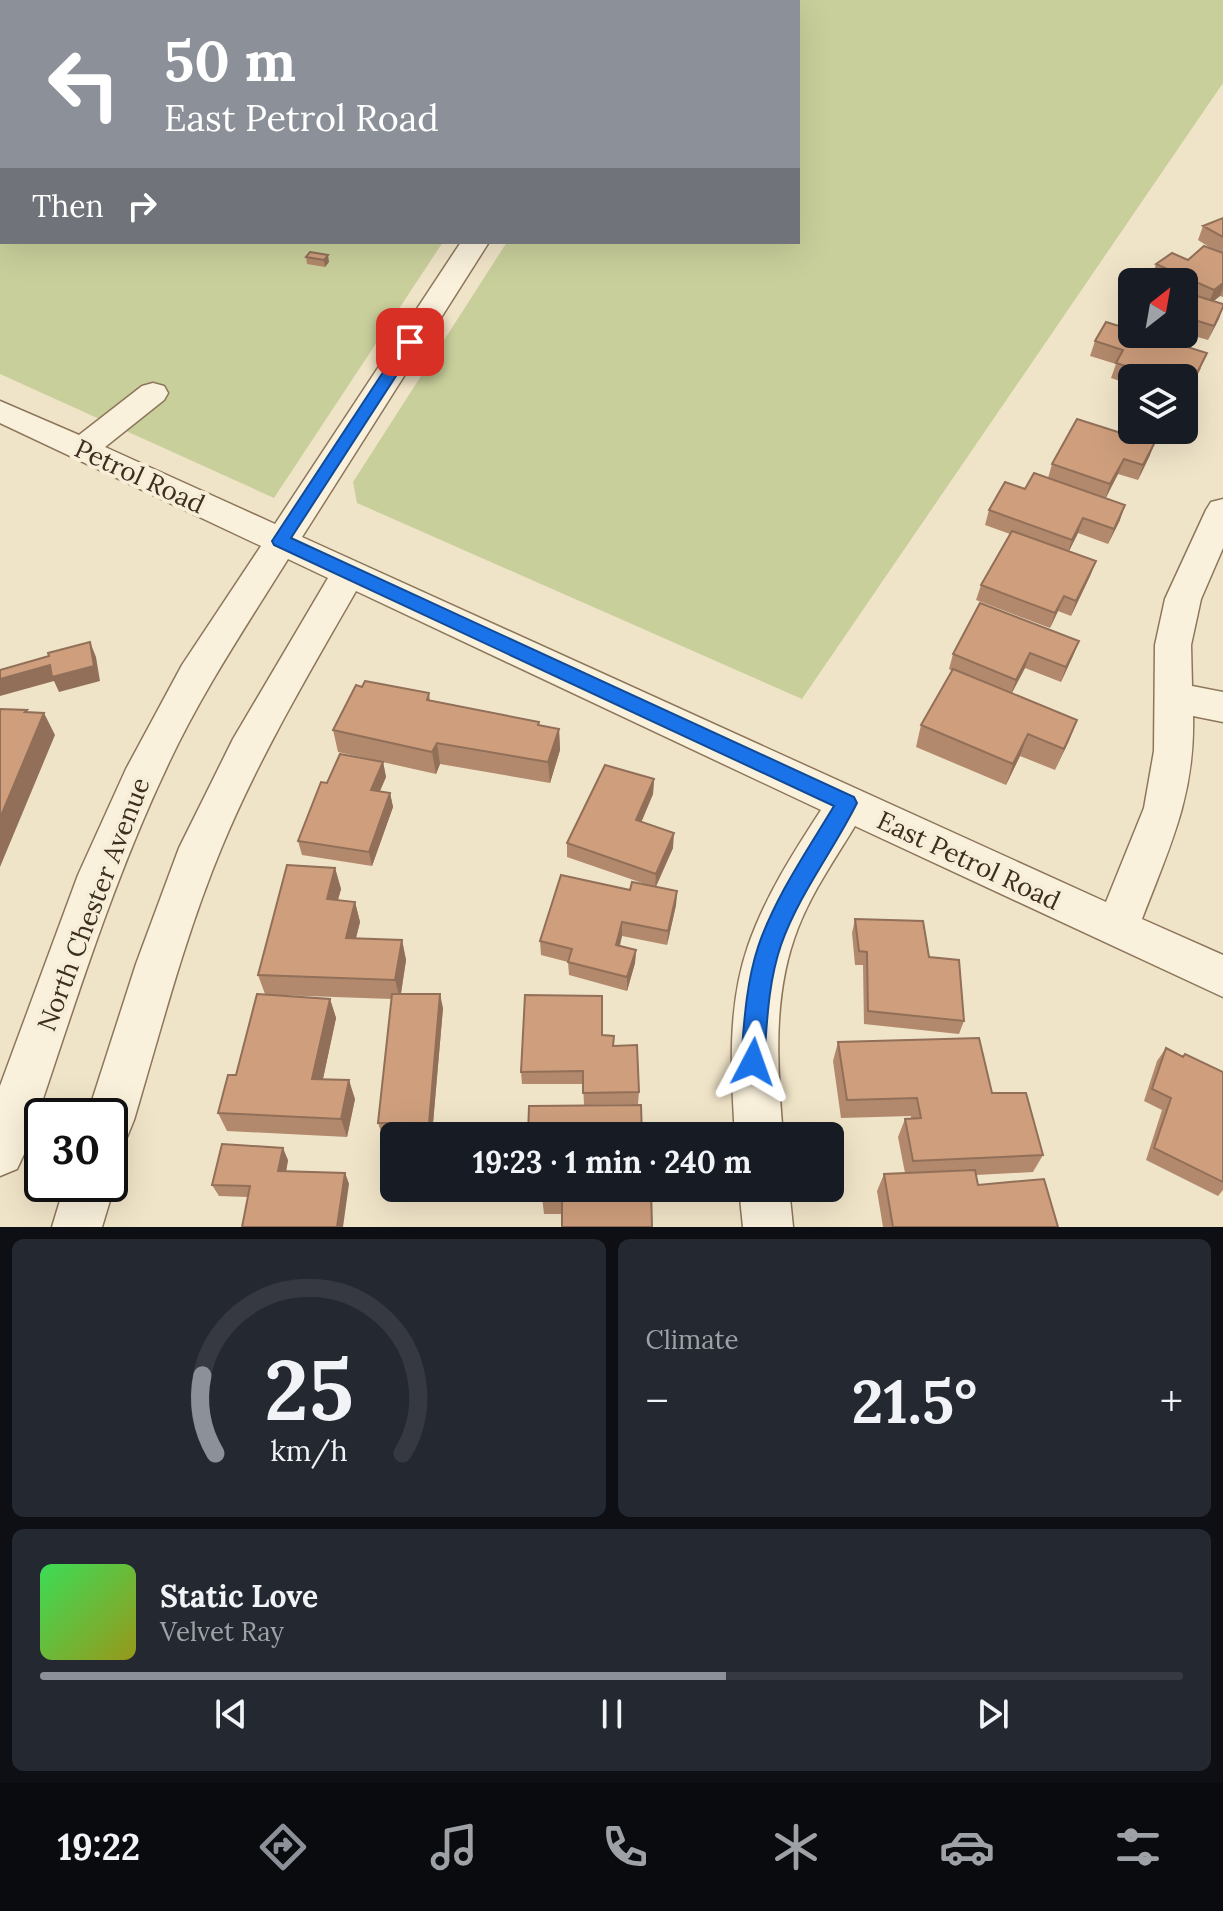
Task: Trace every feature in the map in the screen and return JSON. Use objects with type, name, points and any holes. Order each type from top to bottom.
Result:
[{"type":"street","name":"North Chester Avenue","points":[[0,1152],[99,875],[146,769],[195,675],[474,244]]},
{"type":"street","points":[[82,449],[153,393]]},
{"type":"street","name":"Petrol Road","points":[[0,411],[280,541]]},
{"type":"street","points":[[1117,928],[1164,808],[1174,751],[1173,645],[1183,599],[1223,510]]},
{"type":"street","name":"East Petrol Road","points":[[280,541],[1223,977]]},
{"type":"street","points":[[117,1098],[165,942],[215,814],[259,725],[349,573]]},
{"type":"street","points":[[1174,697],[1223,707]]},
{"type":"street","points":[[758,1122],[753,1062],[757,1001],[770,946],[792,897],[847,803]]},
{"type":"street","points":[[77,1227],[85,1202]]},
{"type":"street","points":[[765,1202],[768,1227]]},
{"type":"green space","points":[[800,0],[1223,0],[1223,83],[802,699],[357,503],[353,482],[506,244],[800,244]]},
{"type":"green space","points":[[0,244],[442,244],[274,498],[0,374]]},
{"type":"building","points":[[1223,218],[1223,237],[1203,226]]},
{"type":"building","points":[[1204,246],[1223,253],[1223,283],[1214,290],[1198,283],[1198,268],[1165,268],[1156,264],[1172,253],[1188,260]]},
{"type":"building","points":[[310,252],[328,255],[324,260],[306,257]]},
{"type":"building","points":[[1198,296],[1223,304],[1214,326],[1198,321]]},
{"type":"building","points":[[1106,322],[1118,326],[1118,348],[1191,348],[1207,353],[1198,371],[1198,364],[1119,364],[1116,363],[1123,350],[1095,341]]},
{"type":"building","points":[[1077,419],[1118,432],[1118,444],[1154,444],[1143,465],[1124,459],[1110,484],[1052,464]]},
{"type":"building","points":[[1034,473],[1125,505],[1114,529],[1083,518],[1072,540],[989,510],[1005,482],[1025,489]]},
{"type":"building","points":[[1012,531],[1096,561],[1076,601],[1064,596],[1055,613],[981,585]]},
{"type":"building","points":[[980,603],[1079,641],[1066,667],[1030,653],[1016,680],[953,654]]},
{"type":"building","points":[[90,642],[94,666],[52,677],[50,665],[0,679],[0,670]]},
{"type":"building","points":[[953,669],[1077,720],[1064,749],[1028,734],[1013,764],[921,725]]},
{"type":"building","points":[[365,681],[429,693],[427,700],[539,722],[538,725],[559,729],[548,762],[437,743],[432,752],[333,730],[356,685],[362,687]]},
{"type":"building","points":[[0,709],[44,713],[0,818]]},
{"type":"building","points":[[340,754],[383,762],[371,790],[390,793],[369,852],[298,841],[321,782],[327,783]]},
{"type":"building","points":[[605,765],[654,779],[636,820],[674,833],[656,874],[567,843]]},
{"type":"building","points":[[287,865],[335,868],[327,899],[355,902],[346,938],[402,940],[395,980],[258,975]]},
{"type":"building","points":[[561,875],[630,890],[632,882],[677,891],[668,931],[622,922],[616,945],[636,950],[627,977],[568,962],[572,949],[540,941]]},
{"type":"building","points":[[855,919],[923,921],[929,957],[959,960],[964,1021],[868,1011],[867,952],[859,951]]},
{"type":"building","points":[[257,994],[330,999],[312,1079],[349,1080],[341,1119],[218,1113],[228,1075],[236,1075]]},
{"type":"building","points":[[392,994],[440,994],[429,1122],[378,1123]]},
{"type":"building","points":[[525,995],[602,996],[602,1035],[614,1036],[613,1046],[637,1045],[639,1092],[583,1093],[583,1071],[521,1072]]},
{"type":"building","points":[[979,1038],[992,1093],[1026,1093],[1043,1155],[913,1161],[905,1119],[921,1118],[917,1098],[847,1100],[838,1042]]},
{"type":"building","points":[[1166,1048],[1223,1072],[1223,1182],[1154,1148],[1171,1098],[1152,1089]]},
{"type":"building","points":[[641,1105],[642,1122],[528,1122],[529,1106]]},
{"type":"building","points":[[222,1144],[283,1148],[278,1171],[345,1173],[337,1227],[242,1227],[250,1186],[212,1185]]},
{"type":"building","points":[[975,1170],[978,1185],[1044,1179],[1058,1227],[893,1227],[884,1174]]},
{"type":"building","points":[[562,1202],[651,1202],[652,1227],[562,1227]]},
{"type":"route","points":[[410,342],[280,541],[847,803],[792,897],[770,946],[757,1001],[753,1062]]}]
